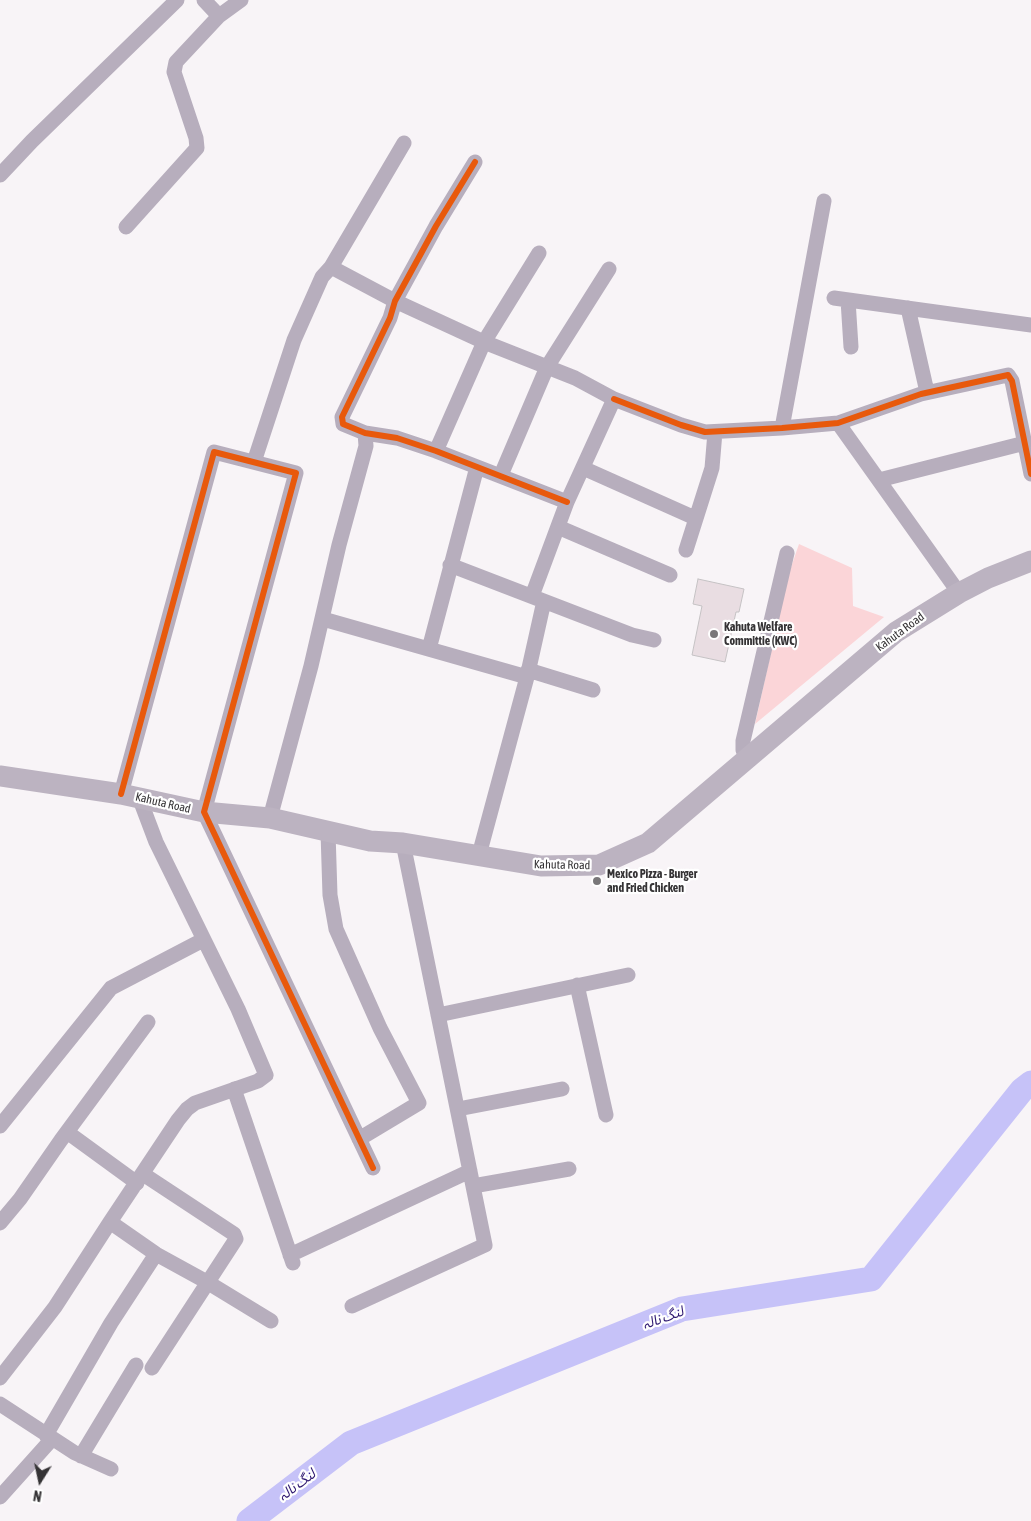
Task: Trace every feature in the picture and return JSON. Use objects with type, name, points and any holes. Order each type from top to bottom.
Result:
[{"type":"highway","name":"Kahuta Road","points":[[0,776],[130,796],[204,812],[270,818],[370,841],[403,843],[541,866],[599,865],[648,844],[896,632],[959,593],[988,578],[1031,561]]},
{"type":"street","points":[[0,175],[32,141],[177,0]]},
{"type":"street","points":[[204,0],[219,16]]},
{"type":"street","points":[[126,227],[197,148],[196,138],[174,72],[176,62],[219,16],[241,0]]},
{"type":"street","points":[[254,462],[294,340],[322,277],[332,268],[404,143]]},
{"type":"street","points":[[475,162],[436,226],[395,301],[390,318],[342,417],[343,424],[365,433],[397,438],[436,450],[567,502]]},
{"type":"street","points":[[782,428],[824,201]]},
{"type":"street","points":[[436,450],[484,342],[539,253]]},
{"type":"street","points":[[332,268],[395,301],[484,342],[575,378],[614,399],[681,425],[705,432],[838,423],[927,392],[1008,375],[1012,381],[1031,474]]},
{"type":"street","points":[[502,476],[547,367],[609,270]]},
{"type":"street","points":[[851,347],[841,299],[1031,325]]},
{"type":"street","points":[[908,308],[927,392]]},
{"type":"street","points":[[479,855],[528,674],[538,598],[558,527],[567,502],[614,399]]},
{"type":"street","points":[[838,423],[959,593]]},
{"type":"street","points":[[686,550],[712,468],[715,432]]},
{"type":"street","points":[[270,818],[309,676],[339,545],[366,446],[365,433]]},
{"type":"street","points":[[879,480],[1025,442]]},
{"type":"street","points":[[0,1378],[55,1307],[187,1109],[258,1081],[266,1075],[238,1009],[156,842],[130,796],[214,452],[296,473],[204,812],[373,1168]]},
{"type":"street","points":[[429,648],[477,467]]},
{"type":"street","points":[[583,468],[695,518]]},
{"type":"street","points":[[558,527],[670,575]]},
{"type":"street","points":[[747,759],[743,750],[743,740],[787,553]]},
{"type":"street","points":[[450,565],[632,635],[654,640]]},
{"type":"street","points":[[322,619],[593,690]]},
{"type":"street","points":[[328,832],[330,895],[336,929],[380,1028],[419,1103],[359,1139]]},
{"type":"street","points":[[352,1306],[485,1245],[403,843]]},
{"type":"street","points":[[0,1126],[111,988],[203,940]]},
{"type":"street","points":[[438,1016],[628,974]]},
{"type":"street","points":[[577,985],[606,1115]]},
{"type":"street","points":[[0,1223],[148,1022]]},
{"type":"street","points":[[234,1089],[292,1259],[470,1171]]},
{"type":"street","points":[[458,1109],[562,1089]]},
{"type":"street","points":[[67,1132],[234,1234],[236,1239],[152,1368]]},
{"type":"street","points":[[473,1186],[569,1169]]},
{"type":"street","points":[[110,1222],[156,1254],[271,1321]]},
{"type":"street","points":[[0,1498],[49,1437],[111,1323],[156,1254]]},
{"type":"street","points":[[81,1456],[136,1365]]},
{"type":"street","points":[[0,1404],[81,1456],[111,1469]]},
{"type":"shaded area","points":[[799,544],[852,568],[853,606],[884,617],[755,724],[788,576]]},
{"type":"building","name":"Kahuta Welfare Committie (KWC)","points":[[698,579],[744,589],[739,612],[736,612],[725,662],[692,655],[702,606],[693,604]]},
{"type":"waterway","name":"لنگ نالہ","points":[[249,1521],[351,1443],[682,1309],[871,1279],[1022,1090],[1031,1083]]},
{"type":"cycle path","points":[[475,162],[436,226],[395,301],[390,318],[342,417],[343,424],[365,433],[397,438],[436,451],[567,502]]},
{"type":"cycle path","points":[[614,399],[681,425],[705,432],[782,428],[838,423],[921,394],[1008,375],[1012,381],[1031,474]]},
{"type":"cycle path","points":[[121,794],[214,452],[296,473],[204,812],[373,1168]]},
{"type":"place","name":"Kahuta Welfare Committie (KWC)","points":[[714,634]]},
{"type":"place","name":"Mexico Pizza - Burger and Fried Chicken","points":[[597,881]]}]
